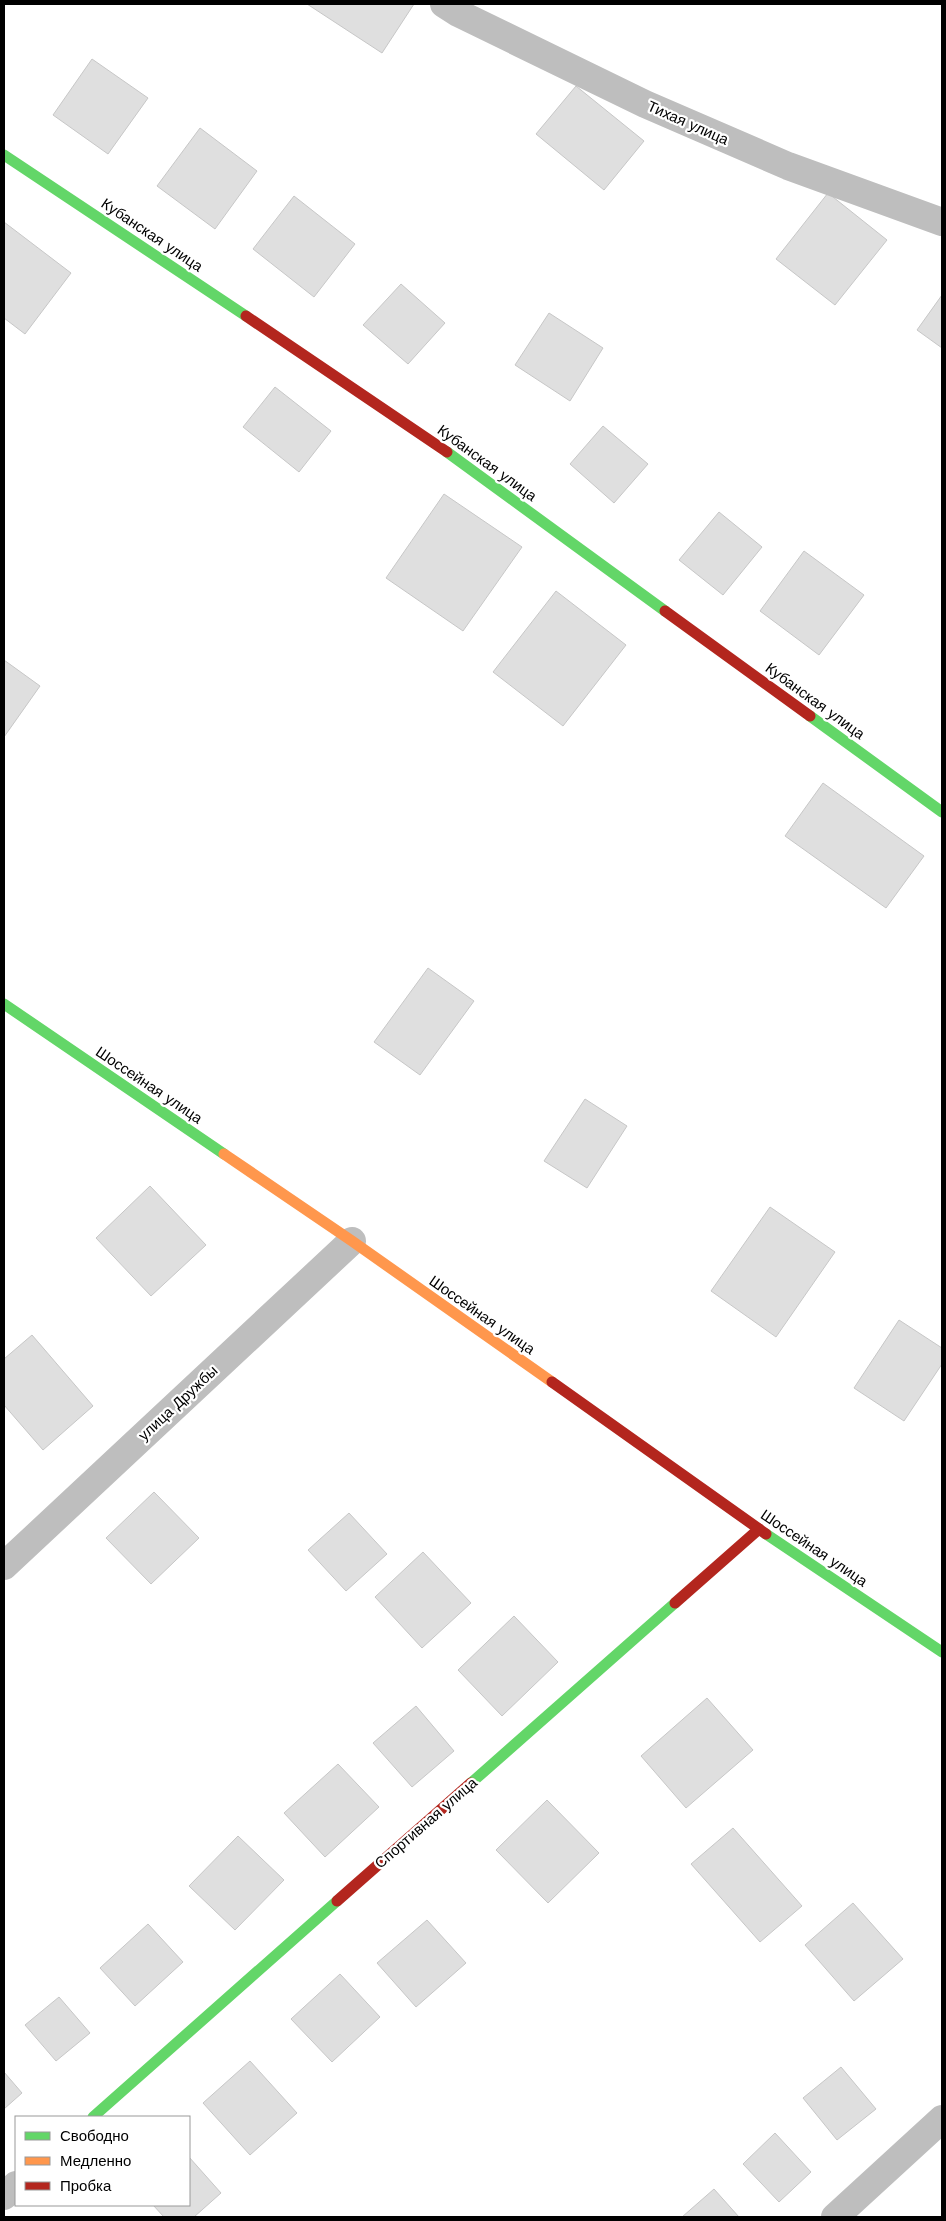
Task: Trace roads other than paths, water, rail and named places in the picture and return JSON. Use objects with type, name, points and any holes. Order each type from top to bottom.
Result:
[{"type":"street","name":"Тихая улица","points":[[444,4],[458,13],[654,108],[788,166],[942,222]]},
{"type":"street","name":"Кубанская улица","points":[[4,155],[412,427],[942,812]]},
{"type":"street","name":"Шоссейная улица","points":[[4,1004],[352,1241],[759,1529],[942,1652]]},
{"type":"street","name":"улица Дружбы","points":[[4,1566],[352,1241]]},
{"type":"street","name":"Спортивная улица","points":[[94,2116],[759,1529]]},
{"type":"street","points":[[834,2217],[942,2119]]},
{"type":"street","points":[[4,2196],[15,2186]]}]
